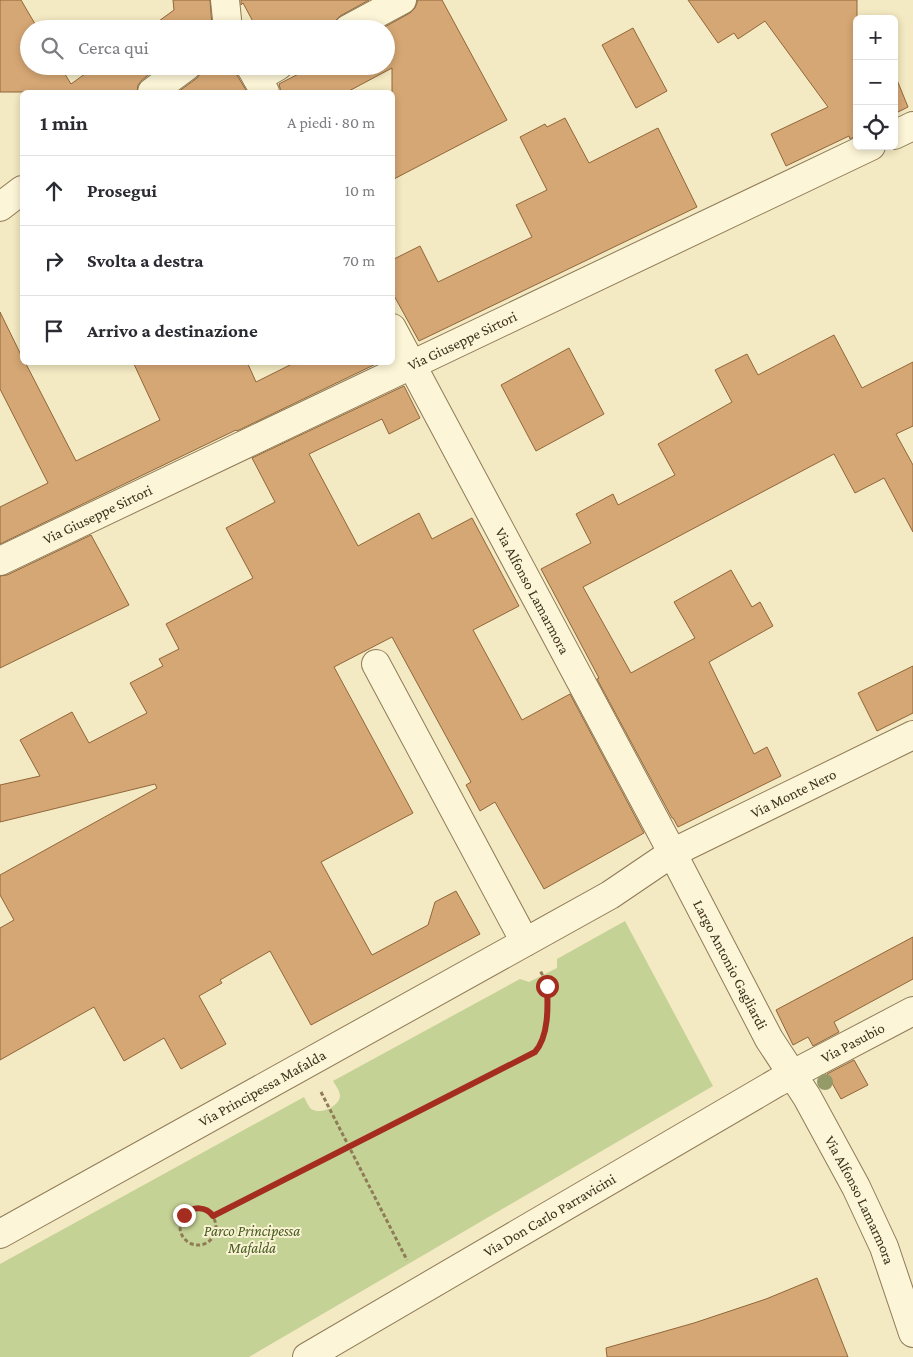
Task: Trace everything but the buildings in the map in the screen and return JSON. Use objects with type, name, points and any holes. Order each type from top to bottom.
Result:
[{"type":"street","points":[[225,0],[227,20]]},
{"type":"street","points":[[365,20],[402,0]]},
{"type":"street","points":[[155,90],[174,75]]},
{"type":"street","points":[[898,133],[913,126]]},
{"type":"street","name":"Via Giuseppe Sirtori","points":[[0,561],[863,150]]},
{"type":"street","points":[[0,207],[20,192]]},
{"type":"street","name":"Via Alfonso Lamarmora","points":[[395,333],[672,853]]},
{"type":"street","points":[[376,664],[524,942]]},
{"type":"street","name":"Via Monte Nero","points":[[672,853],[913,735]]},
{"type":"street","name":"Via Principessa Mafalda","points":[[0,1234],[610,895],[672,853]]},
{"type":"street","name":"Largo Antonio Gagliardi","points":[[672,853],[769,1039],[792,1074]]},
{"type":"street","name":"Via Pasubio","points":[[792,1074],[913,1011]]},
{"type":"street","name":"Via Alfonso Lamarmora","points":[[792,1074],[830,1138],[875,1226],[892,1268],[913,1333]]},
{"type":"street","name":"Via Don Carlo Parravicini","points":[[307,1357],[792,1074]]},
{"type":"path","points":[[213,1216],[535,1052],[543,1035],[547,1008],[547,986],[543,976]]},
{"type":"path","points":[[318,1084],[409,1264]]},
{"type":"path","points":[[200,1208],[213,1216],[216,1231],[205,1244],[193,1244],[183,1238],[180,1232],[180,1220],[188,1210],[200,1208]]},
{"type":"green space","name":"Parco Principessa Mafalda","points":[[625,921],[713,1086],[249,1357],[0,1357],[0,1264],[304,1097],[310,1108],[314,1110],[323,1111],[332,1107],[339,1100],[340,1096],[339,1090],[333,1081],[520,979],[529,982],[557,968],[557,959]]},
{"type":"route","points":[[184,1215],[188,1210],[200,1208],[213,1216],[535,1052],[543,1035],[547,986]]}]
